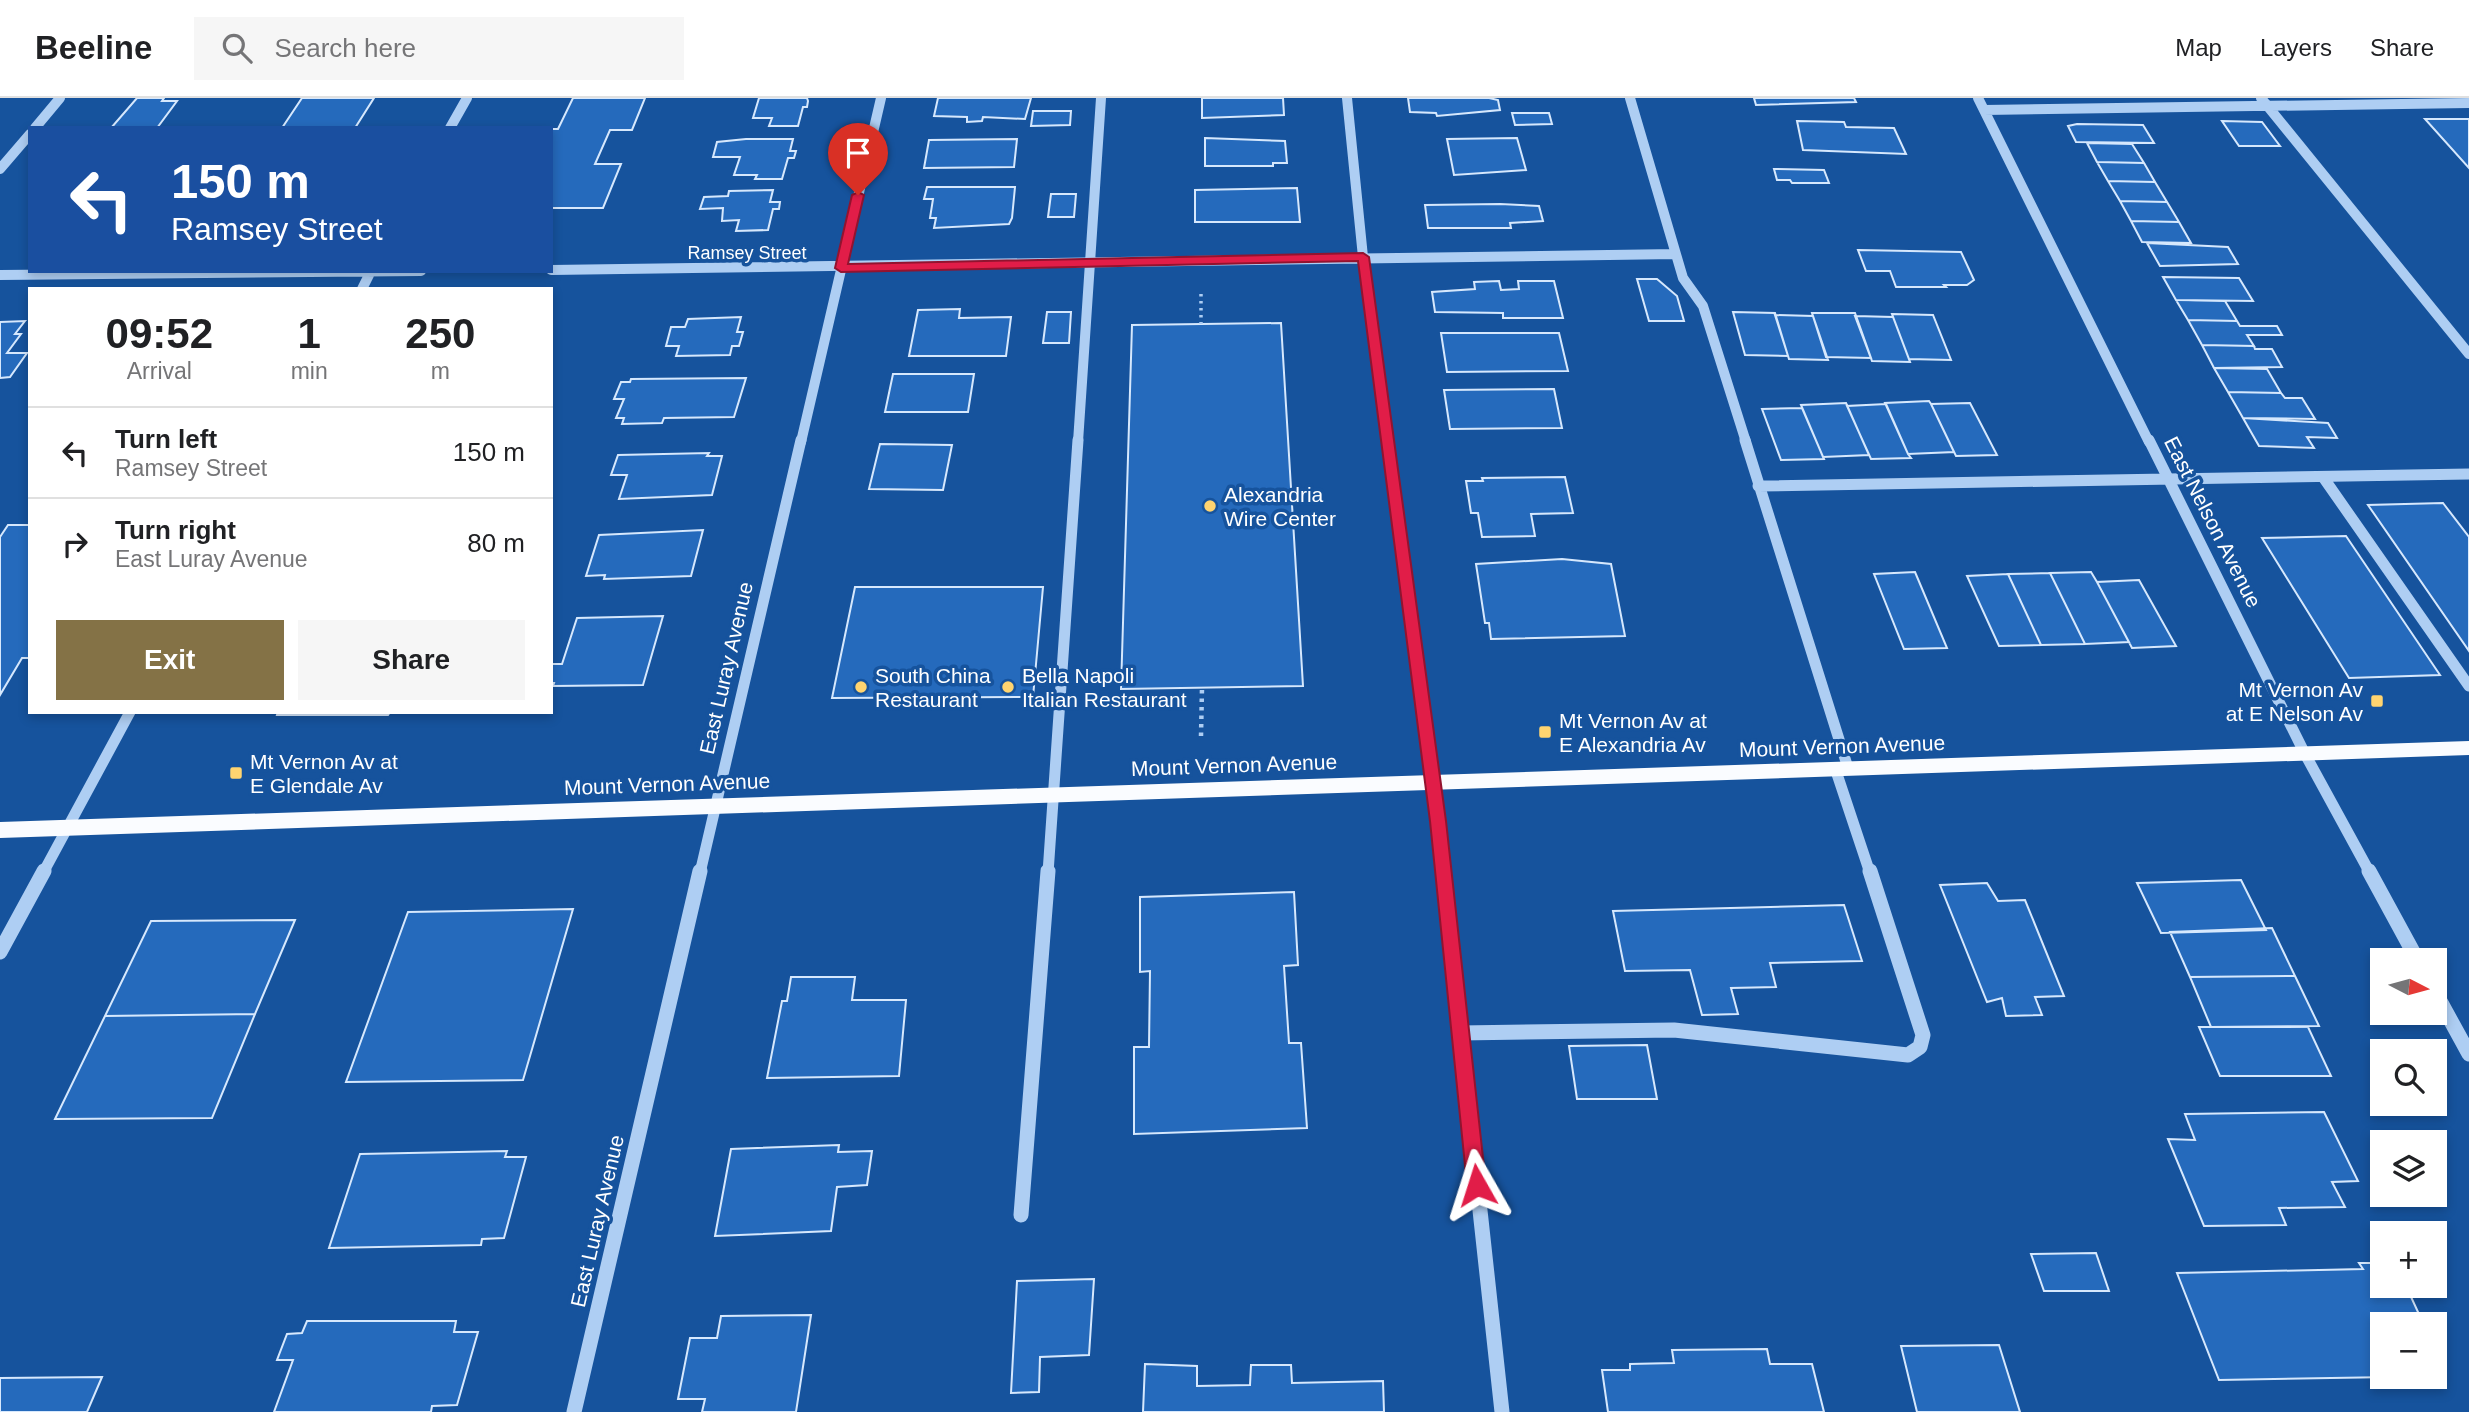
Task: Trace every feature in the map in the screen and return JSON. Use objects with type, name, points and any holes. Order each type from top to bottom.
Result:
[{"type":"main road","name":"Mount Vernon Avenue","points":[[0,830],[2469,748]]},
{"type":"street","points":[[37,126],[60,98]]},
{"type":"street","points":[[451,126],[467,98]]},
{"type":"street","name":"East Luray Avenue","points":[[573,1412],[881,98]]},
{"type":"street","points":[[1021,1215],[1054,794],[1101,98]]},
{"type":"street","points":[[1347,98],[1363,257],[1433,781],[1502,1412]]},
{"type":"street","points":[[1460,1032],[1674,1030],[1892,1055],[1908,1055],[1920,1047],[1923,1035],[1703,306],[1683,278],[1630,98]]},
{"type":"street","name":"East Nelson Avenue","points":[[1978,98],[2305,754],[2411,948]]},
{"type":"street","points":[[2262,98],[2469,354]]},
{"type":"street","points":[[1984,110],[2269,108],[2469,103]]},
{"type":"street","points":[[0,169],[28,136]]},
{"type":"street","name":"Ramsey Street","points":[[553,270],[841,268],[1363,257],[1676,254]]},
{"type":"street","points":[[0,275],[186,273]]},
{"type":"street","points":[[1758,486],[2469,474]]},
{"type":"street","points":[[2323,477],[2469,685]]},
{"type":"street","points":[[0,952],[129,714]]},
{"type":"street","points":[[2447,1014],[2469,1054]]},
{"type":"path","points":[[1201,289],[1201,324]]},
{"type":"path","points":[[1201,736],[1202,688]]},
{"type":"building","points":[[137,98],[177,101],[158,126],[113,126]]},
{"type":"building","points":[[302,98],[374,98],[356,126],[283,126]]},
{"type":"building","points":[[573,98],[645,98],[632,130],[610,130],[595,164],[621,164],[603,208],[553,208],[553,129],[558,129]]},
{"type":"building","points":[[759,98],[807,98],[808,101],[807,107],[803,107],[798,126],[769,126],[772,118],[753,118]]},
{"type":"building","points":[[938,98],[1031,98],[1025,119],[983,117],[982,121],[967,122],[967,117],[934,116]]},
{"type":"building","points":[[1202,98],[1283,98],[1284,115],[1202,118]]},
{"type":"building","points":[[1408,98],[1489,98],[1498,100],[1500,110],[1437,116],[1436,113],[1410,112]]},
{"type":"building","points":[[1754,98],[1854,98],[1856,102],[1756,105]]},
{"type":"building","points":[[1033,111],[1071,111],[1070,125],[1031,126]]},
{"type":"building","points":[[1512,113],[1549,113],[1552,124],[1515,125]]},
{"type":"building","points":[[2425,119],[2469,119],[2469,168]]},
{"type":"building","points":[[1797,121],[1844,122],[1846,127],[1894,128],[1906,154],[1803,150]]},
{"type":"building","points":[[2222,121],[2262,122],[2280,146],[2239,146]]},
{"type":"building","points":[[2143,125],[2154,143],[2076,142],[2068,126]]},
{"type":"building","points":[[1205,138],[1285,141],[1287,163],[1273,163],[1273,166],[1205,166]]},
{"type":"building","points":[[1517,138],[1526,170],[1454,175],[1447,139]]},
{"type":"building","points":[[793,139],[790,151],[796,151],[794,158],[788,158],[782,179],[755,179],[757,175],[734,175],[740,157],[713,157],[717,142]]},
{"type":"building","points":[[1017,139],[1014,167],[924,168],[929,140]]},
{"type":"building","points":[[2087,143],[2132,144],[2144,163],[2097,162]]},
{"type":"building","points":[[2097,162],[2144,163],[2155,182],[2108,181]]},
{"type":"building","points":[[1774,169],[1824,170],[1829,183],[1792,183],[1790,180],[1777,180]]},
{"type":"building","points":[[2108,181],[2155,182],[2167,202],[2120,201]]},
{"type":"building","points":[[927,187],[1015,187],[1012,218],[1009,224],[934,228],[936,218],[930,218],[933,199],[924,199]]},
{"type":"building","points":[[1297,188],[1300,222],[1195,222],[1195,190]]},
{"type":"building","points":[[773,190],[770,202],[780,202],[779,209],[773,209],[768,230],[736,231],[739,220],[722,221],[723,208],[700,209],[704,197],[728,196],[729,191]]},
{"type":"building","points":[[1051,194],[1076,194],[1074,217],[1048,217]]},
{"type":"building","points":[[2120,201],[2167,202],[2179,222],[2131,221]]},
{"type":"building","points":[[1425,205],[1539,206],[1543,221],[1510,223],[1511,228],[1428,228]]},
{"type":"building","points":[[2131,221],[2179,222],[2191,243],[2142,242]]},
{"type":"building","points":[[2147,243],[2228,247],[2238,264],[2160,266]]},
{"type":"building","points":[[1858,250],[1961,252],[1974,280],[1967,285],[1944,285],[1946,287],[1896,287],[1890,271],[1866,271]]},
{"type":"building","points":[[2163,277],[2239,278],[2253,301],[2176,300]]},
{"type":"building","points":[[1637,279],[1657,279],[1677,296],[1684,321],[1649,321]]},
{"type":"building","points":[[1499,281],[1501,290],[1519,289],[1518,281],[1554,281],[1563,318],[1503,318],[1503,313],[1435,312],[1432,292],[1475,289],[1474,282]]},
{"type":"building","points":[[2176,300],[2225,301],[2237,321],[2188,320]]},
{"type":"building","points":[[960,309],[959,318],[1011,317],[1006,356],[909,356],[918,310]]},
{"type":"building","points":[[1047,312],[1071,312],[1069,343],[1043,343]]},
{"type":"building","points":[[1733,312],[1775,313],[1788,356],[1745,355]]},
{"type":"building","points":[[1812,313],[1855,313],[1871,358],[1826,357]]},
{"type":"building","points":[[1892,314],[1933,315],[1951,360],[1909,359]]},
{"type":"building","points":[[1775,315],[1813,316],[1828,360],[1789,359]]},
{"type":"building","points":[[1855,316],[1893,317],[1910,362],[1872,361]]},
{"type":"building","points":[[741,317],[737,332],[743,332],[739,346],[732,346],[730,355],[676,356],[679,346],[666,346],[671,327],[685,327],[688,319]]},
{"type":"building","points":[[2188,320],[2237,321],[2240,326],[2277,326],[2282,335],[2247,335],[2254,346],[2202,345]]},
{"type":"building","points":[[25,321],[15,334],[21,334],[7,353],[27,353],[10,377],[0,378],[0,322]]},
{"type":"building","name":"Alexandria Wire Center","points":[[1281,323],[1303,686],[1121,689],[1132,325]]},
{"type":"building","points":[[1441,333],[1559,333],[1568,371],[1447,372]]},
{"type":"building","points":[[2202,345],[2272,349],[2282,367],[2214,368]]},
{"type":"building","points":[[2214,368],[2267,369],[2281,393],[2228,392]]},
{"type":"building","points":[[893,374],[974,374],[968,412],[885,412]]},
{"type":"building","points":[[746,378],[734,417],[664,418],[662,423],[622,424],[624,418],[616,418],[624,399],[614,399],[621,382],[630,382],[631,379]]},
{"type":"building","points":[[1554,389],[1562,428],[1450,429],[1444,390]]},
{"type":"building","points":[[2228,392],[2281,393],[2285,398],[2302,398],[2315,419],[2243,418]]},
{"type":"building","points":[[1929,401],[1954,452],[1908,454],[1885,403]]},
{"type":"building","points":[[1846,403],[1869,455],[1823,457],[1801,405]]},
{"type":"building","points":[[1970,403],[1997,455],[1956,456],[1931,404]]},
{"type":"building","points":[[1886,404],[1911,458],[1871,459],[1847,406]]},
{"type":"building","points":[[1802,408],[1824,459],[1781,460],[1762,409]]},
{"type":"building","points":[[2243,418],[2328,423],[2337,438],[2307,437],[2314,448],[2259,446]]},
{"type":"building","points":[[880,444],[952,445],[943,490],[869,489]]},
{"type":"building","points":[[709,453],[707,456],[722,456],[712,495],[619,499],[627,475],[611,475],[618,455]]},
{"type":"building","points":[[1565,477],[1573,513],[1531,514],[1535,536],[1482,537],[1478,513],[1471,513],[1466,481],[1483,481],[1482,478]]},
{"type":"building","points":[[2443,503],[2469,537],[2469,651],[2368,505]]},
{"type":"building","points":[[8,525],[28,525],[28,658],[22,658],[0,695],[0,537]]},
{"type":"building","points":[[703,530],[691,576],[604,579],[605,575],[586,576],[599,535]]},
{"type":"building","points":[[2346,536],[2440,675],[2349,678],[2262,538]]},
{"type":"building","points":[[1562,559],[1611,564],[1625,636],[1491,639],[1489,623],[1485,623],[1476,564]]},
{"type":"building","points":[[1915,572],[1947,648],[1904,649],[1874,574]]},
{"type":"building","points":[[2091,572],[2129,642],[2085,644],[2050,573]]},
{"type":"building","points":[[2050,573],[2085,644],[2041,645],[2008,574]]},
{"type":"building","points":[[2008,574],[2041,645],[1999,646],[1967,576]]},
{"type":"building","points":[[2139,580],[2176,646],[2132,648],[2097,582]]},
{"type":"building","points":[[855,587],[1043,587],[1033,697],[832,698]]},
{"type":"building","points":[[663,616],[643,685],[553,686],[553,664],[562,664],[577,618]]},
{"type":"building","points":[[277,714],[389,714],[388,715]]},
{"type":"building","points":[[2241,880],[2266,930],[2161,933],[2137,883]]},
{"type":"building","points":[[1987,883],[1998,901],[2025,900],[2064,996],[2035,997],[2042,1015],[2006,1016],[2002,998],[1987,1002],[1940,885]]},
{"type":"building","points":[[1294,892],[1298,965],[1284,966],[1289,1043],[1301,1043],[1307,1128],[1134,1134],[1134,1047],[1149,1047],[1150,971],[1140,972],[1140,897]]},
{"type":"building","points":[[1844,905],[1862,961],[1770,963],[1776,987],[1731,988],[1738,1014],[1702,1015],[1690,970],[1625,971],[1613,911]]},
{"type":"building","points":[[573,909],[523,1080],[346,1082],[408,912]]},
{"type":"building","points":[[295,920],[255,1014],[105,1016],[151,921]]},
{"type":"building","points":[[2272,928],[2295,976],[2190,977],[2170,932]]},
{"type":"building","points":[[2295,976],[2319,1026],[2211,1027],[2190,977]]},
{"type":"building","points":[[791,977],[855,977],[852,1000],[906,1000],[899,1076],[767,1078],[782,1001],[787,1001]]},
{"type":"building","points":[[255,1014],[212,1118],[55,1119],[105,1016]]},
{"type":"building","points":[[2199,1027],[2308,1027],[2331,1076],[2220,1076]]},
{"type":"building","points":[[1647,1045],[1657,1099],[1577,1099],[1569,1046]]},
{"type":"building","points":[[2324,1112],[2358,1181],[2332,1182],[2345,1207],[2279,1208],[2286,1225],[2204,1226],[2168,1139],[2195,1140],[2185,1114]]},
{"type":"building","points":[[839,1145],[838,1152],[872,1151],[867,1185],[837,1187],[831,1231],[715,1236],[731,1149]]},
{"type":"building","points":[[507,1151],[505,1157],[526,1157],[504,1238],[482,1239],[481,1245],[329,1248],[360,1154]]},
{"type":"building","points":[[2096,1253],[2109,1291],[2044,1291],[2031,1254]]},
{"type":"building","points":[[2359,1263],[2370,1263],[2370,1298],[2412,1298],[2418,1312],[2370,1312],[2370,1377],[2219,1380],[2177,1273],[2363,1269]]},
{"type":"building","points":[[1094,1279],[1089,1355],[1040,1357],[1039,1392],[1011,1393],[1017,1281]]},
{"type":"building","points":[[811,1315],[796,1412],[702,1412],[705,1399],[678,1399],[690,1338],[717,1338],[721,1316]]},
{"type":"building","points":[[307,1321],[456,1321],[454,1332],[478,1332],[457,1405],[432,1406],[431,1412],[274,1412],[293,1360],[277,1360],[287,1334],[302,1333]]},
{"type":"building","points":[[1999,1345],[2020,1412],[1917,1412],[1901,1346]]},
{"type":"building","points":[[1767,1349],[1770,1364],[1812,1364],[1824,1412],[1608,1412],[1602,1370],[1630,1370],[1630,1364],[1674,1363],[1672,1350]]},
{"type":"building","points":[[1145,1364],[1197,1366],[1197,1386],[1250,1385],[1251,1365],[1291,1365],[1292,1383],[1383,1381],[1384,1412],[1143,1412]]},
{"type":"building","points":[[102,1377],[87,1412],[0,1412],[0,1378]]},
{"type":"place","name":"Alexandria Wire Center","points":[[1210,506]]},
{"type":"place","name":"South China Restaurant","points":[[861,687]]},
{"type":"place","name":"Bella Napoli Italian Restaurant","points":[[1008,687]]},
{"type":"place","name":"Mt Vernon Av at E Nelson Av","points":[[2377,701]]},
{"type":"place","name":"Mt Vernon Av at E Alexandria Av","points":[[1545,732]]},
{"type":"place","name":"Mt Vernon Av at E Glendale Av","points":[[236,773]]},
{"type":"route","points":[[858,195],[841,268],[1363,257],[1438,821],[1477,1185]]}]
